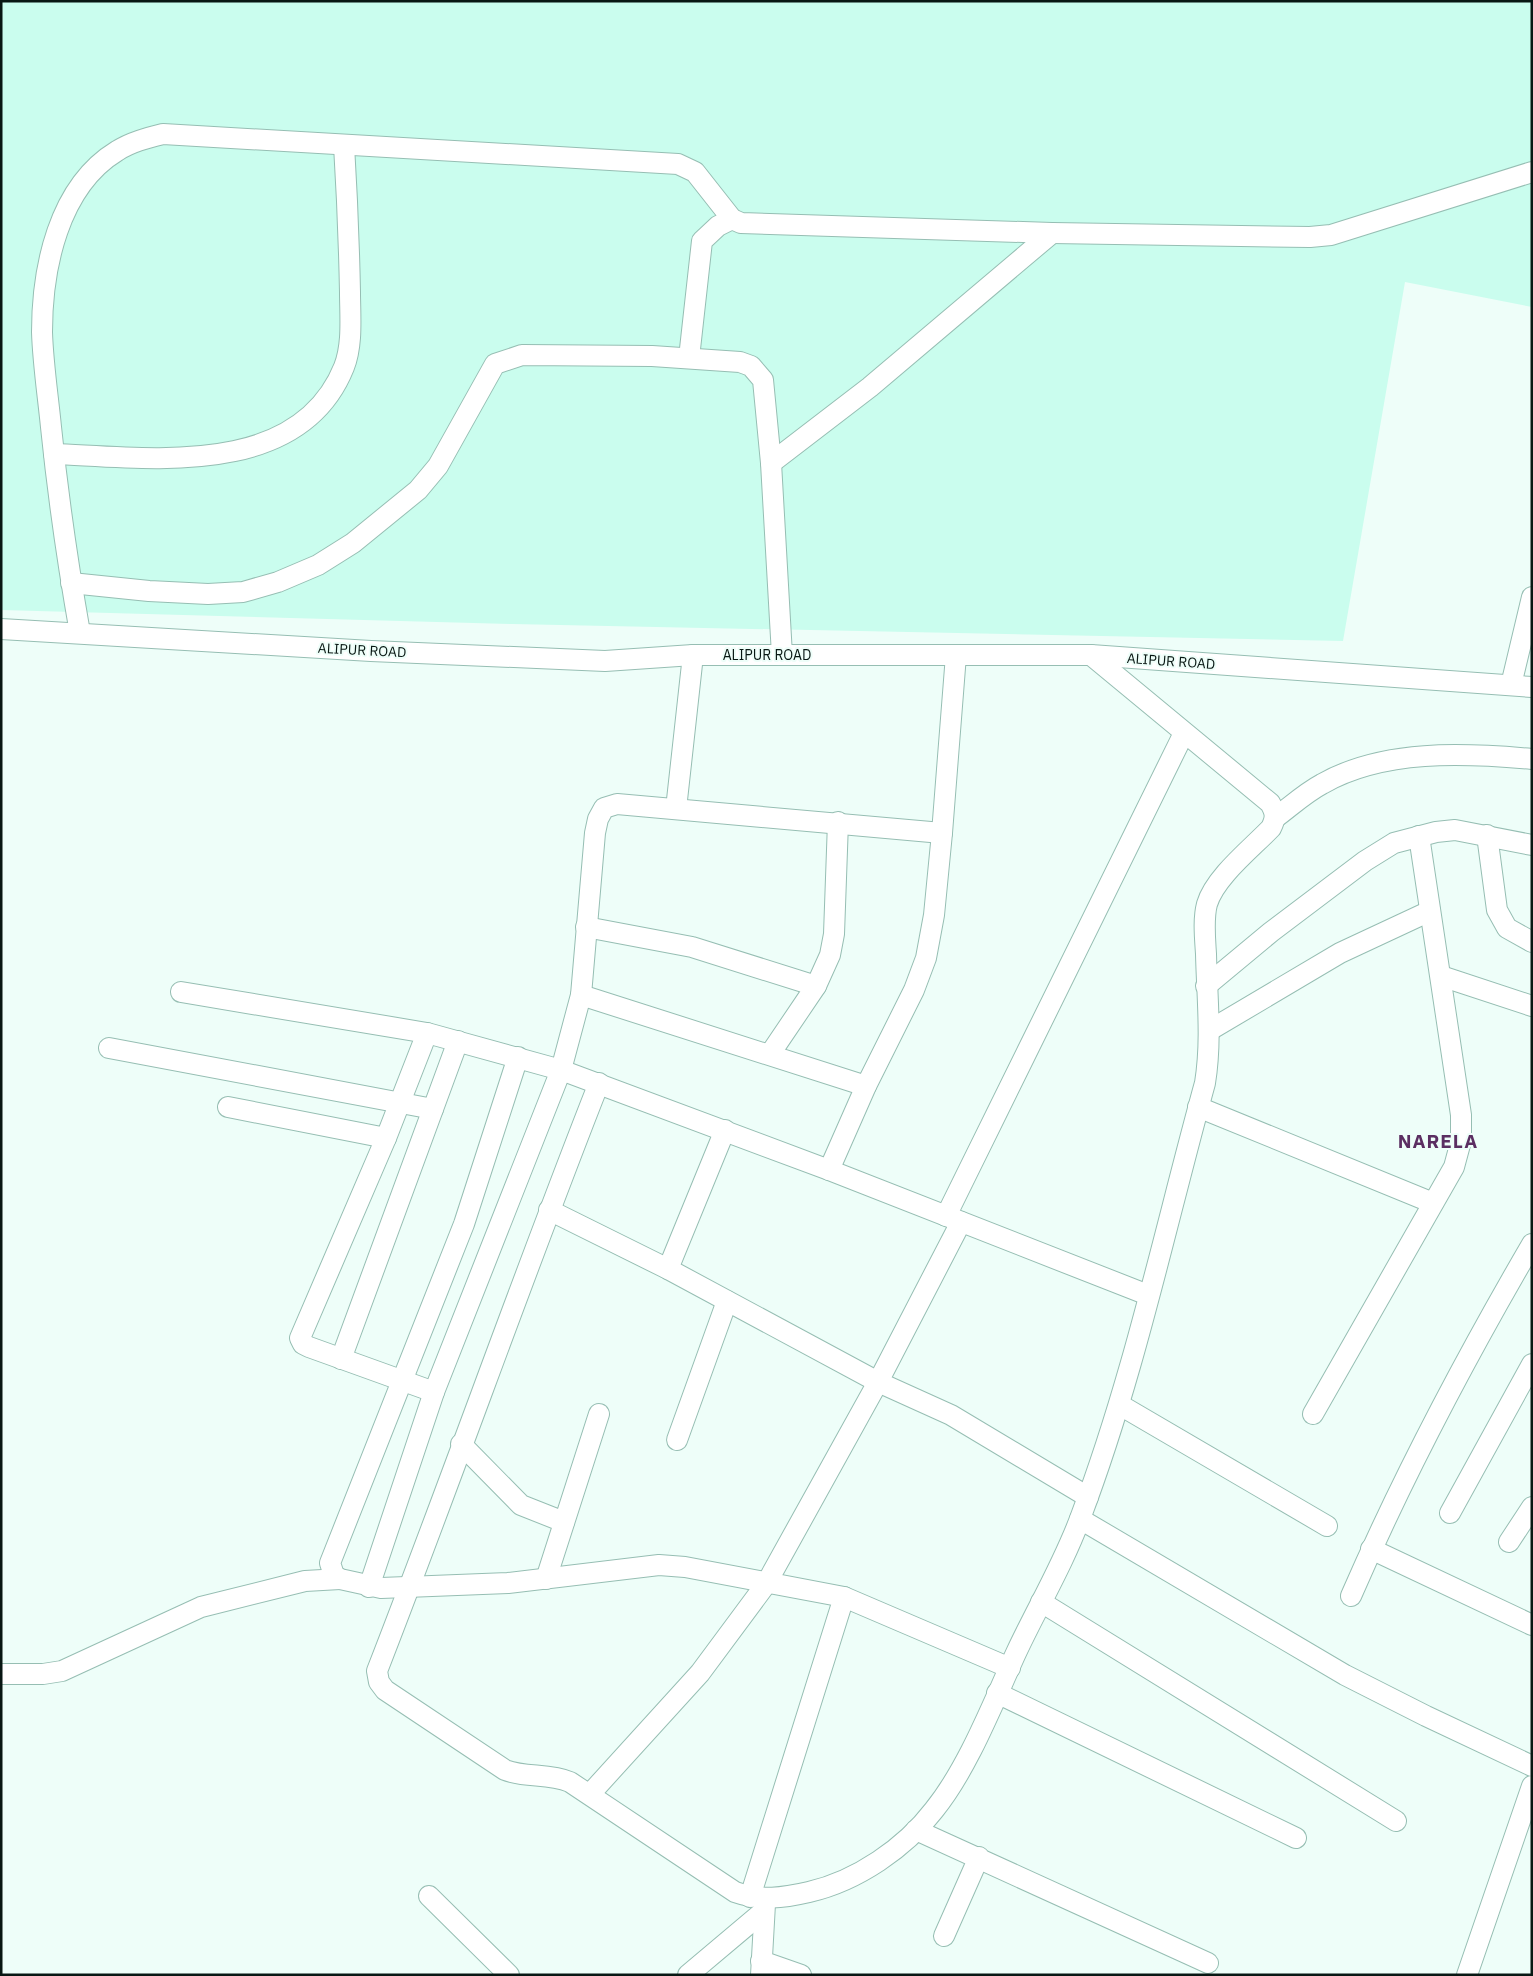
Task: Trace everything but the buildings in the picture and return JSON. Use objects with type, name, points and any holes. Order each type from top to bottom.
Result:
[{"type":"street","points":[[80,633],[71,583],[54,454],[42,334],[48,262],[68,208],[82,182],[101,162],[117,151],[139,140],[163,134],[678,164],[695,172],[732,219],[750,224],[1052,233],[1310,237],[1331,235],[1532,172]]},
{"type":"street","points":[[54,454],[164,458],[213,455],[243,450],[282,436],[311,417],[328,397],[344,366],[350,335],[349,226],[344,145]]},
{"type":"street","points":[[689,358],[702,241],[718,226],[732,219]]},
{"type":"street","points":[[771,463],[870,387],[1052,233]]},
{"type":"street","points":[[71,583],[149,591],[208,594],[243,592],[278,582],[318,565],[353,543],[418,490],[438,466],[495,364],[522,355],[689,358],[740,362],[751,366],[763,380],[771,463],[782,655]]},
{"type":"street","points":[[1511,685],[1532,597]]},
{"type":"street","name":"ALIPUR ROAD","points":[[1,629],[371,651],[605,661],[693,655],[1091,655],[1532,687]]},
{"type":"street","points":[[829,1170],[866,1086],[914,990],[926,958],[934,915],[956,654]]},
{"type":"street","points":[[676,809],[693,655]]},
{"type":"street","points":[[599,1083],[549,1210],[461,1444],[411,1586],[377,1671],[379,1682],[385,1690],[505,1770],[523,1776],[557,1777],[590,1794],[735,1892],[760,1902],[819,1890],[849,1877],[888,1854],[916,1830],[934,1810],[950,1786],[1010,1668],[1080,1519],[1120,1405],[1209,1060],[1210,1030],[1206,986],[1205,924],[1207,904],[1216,887],[1271,828],[1275,818],[1270,803],[1091,655]]},
{"type":"street","points":[[590,1794],[700,1673],[766,1584],[878,1382],[953,1219],[1184,733]]},
{"type":"street","points":[[1275,818],[1321,784],[1347,773],[1380,763],[1446,756],[1485,755],[1532,759]]},
{"type":"street","points":[[369,1587],[434,1392],[561,1070],[581,995],[595,833],[598,818],[604,808],[617,804],[838,822],[942,833]]},
{"type":"street","points":[[770,1054],[816,986],[830,955],[834,934],[838,822]]},
{"type":"street","points":[[1206,986],[1271,932],[1364,860],[1394,843],[1419,836],[1455,830],[1532,845]]},
{"type":"street","points":[[1487,835],[1497,910],[1507,928],[1532,942]]},
{"type":"street","points":[[1313,1414],[1454,1167],[1461,1142],[1461,1115],[1419,836]]},
{"type":"street","points":[[1210,1030],[1340,953],[1430,911]]},
{"type":"street","points":[[586,927],[692,947],[816,986]]},
{"type":"street","points":[[1441,976],[1532,1006]]},
{"type":"street","points":[[181,992],[427,1033],[561,1070],[725,1130],[1148,1295]]},
{"type":"street","points":[[581,995],[866,1086]]},
{"type":"street","points":[[427,1033],[386,1138],[300,1338],[303,1344],[434,1392]]},
{"type":"street","points":[[342,1359],[458,1041]]},
{"type":"street","points":[[109,1048],[433,1109]]},
{"type":"street","points":[[518,1057],[464,1224],[400,1381],[330,1563],[334,1575],[340,1579],[369,1587],[411,1586],[546,1579],[671,1566],[844,1597],[1010,1668]]},
{"type":"street","points":[[228,1107],[386,1138]]},
{"type":"street","points":[[1198,1107],[1433,1203]]},
{"type":"street","points":[[668,1269],[725,1130]]},
{"type":"street","points":[[549,1210],[668,1269],[878,1382],[951,1415],[1088,1496]]},
{"type":"street","points":[[1351,1596],[1403,1478],[1469,1352],[1532,1244]]},
{"type":"street","points":[[678,1440],[727,1301]]},
{"type":"street","points":[[1450,1513],[1532,1364]]},
{"type":"street","points":[[1120,1405],[1327,1526]]},
{"type":"street","points":[[546,1579],[599,1414]]},
{"type":"street","points":[[461,1444],[521,1505],[564,1522]]},
{"type":"street","points":[[1509,1542],[1532,1507]]},
{"type":"street","points":[[1080,1519],[1345,1675],[1532,1766]]},
{"type":"street","points":[[1371,1549],[1532,1625]]},
{"type":"street","points":[[1,1674],[43,1674],[62,1671],[201,1608],[305,1581],[340,1579]]},
{"type":"street","points":[[801,1975],[761,1968],[760,1902],[844,1597]]},
{"type":"street","points":[[1041,1602],[1396,1821]]},
{"type":"street","points":[[997,1693],[1296,1838]]},
{"type":"street","points":[[1467,1975],[1532,1786]]},
{"type":"street","points":[[916,1830],[979,1857],[1208,1963]]},
{"type":"street","points":[[944,1936],[979,1857]]},
{"type":"street","points":[[429,1896],[509,1975]]},
{"type":"street","points":[[688,1975],[760,1902]]},
{"type":"shaded area","points":[[1,1],[1532,1],[1532,307],[1405,282],[1343,641],[512,624],[1,610]]},
{"type":"district","name":"NARELA","points":[[1438,1141]]}]
